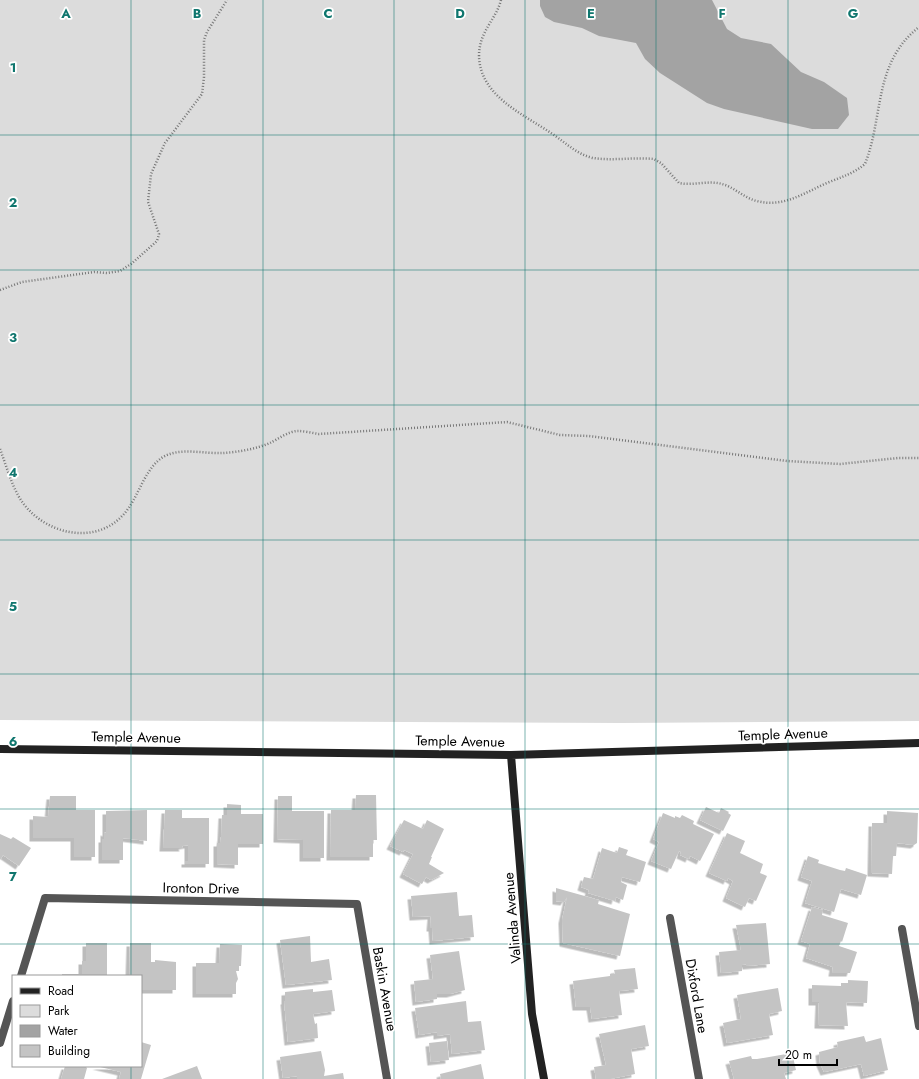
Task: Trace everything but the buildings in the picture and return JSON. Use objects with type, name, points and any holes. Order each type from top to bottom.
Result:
[{"type":"main road","name":"Temple Avenue","points":[[0,749],[511,755],[919,743]]},
{"type":"main road","name":"Valinda Avenue","points":[[511,755],[532,1014],[544,1079]]},
{"type":"street","name":"Ironton Drive","points":[[21,975],[45,898],[357,904]]},
{"type":"street","name":"Baskin Avenue","points":[[357,904],[388,1079]]},
{"type":"street","name":"Dixford Lane","points":[[670,918],[699,1079]]},
{"type":"street","points":[[902,929],[919,1026]]},
{"type":"street","points":[[0,1043],[12,1004]]},
{"type":"path","points":[[0,290],[22,282],[94,272],[120,271],[132,264],[157,241],[159,234],[148,202],[151,174],[165,143],[202,94],[204,77],[204,40],[207,32],[227,0]]},
{"type":"path","points":[[501,0],[486,28],[481,41],[479,56],[484,78],[494,92],[508,105],[582,154],[598,158],[654,159],[661,163],[680,183],[723,184],[746,197],[759,202],[773,203],[801,196],[828,183],[844,178],[865,164],[874,134],[884,78],[896,50],[910,34],[919,27]]},
{"type":"path","points":[[0,449],[19,497],[32,512],[48,526],[71,534],[95,532],[110,526],[124,514],[151,467],[164,457],[178,452],[222,453],[242,451],[268,444],[297,431],[319,434],[507,422],[560,435],[613,439],[787,461],[840,464],[898,458],[919,458]]},
{"type":"green space","points":[[0,0],[919,0],[919,721],[621,723],[0,720]]},
{"type":"water","points":[[540,0],[712,0],[727,29],[741,38],[771,44],[801,72],[824,82],[847,98],[849,115],[838,129],[812,129],[724,109],[707,103],[660,73],[645,59],[636,43],[599,36],[582,28],[554,22],[545,17],[540,6]]}]
